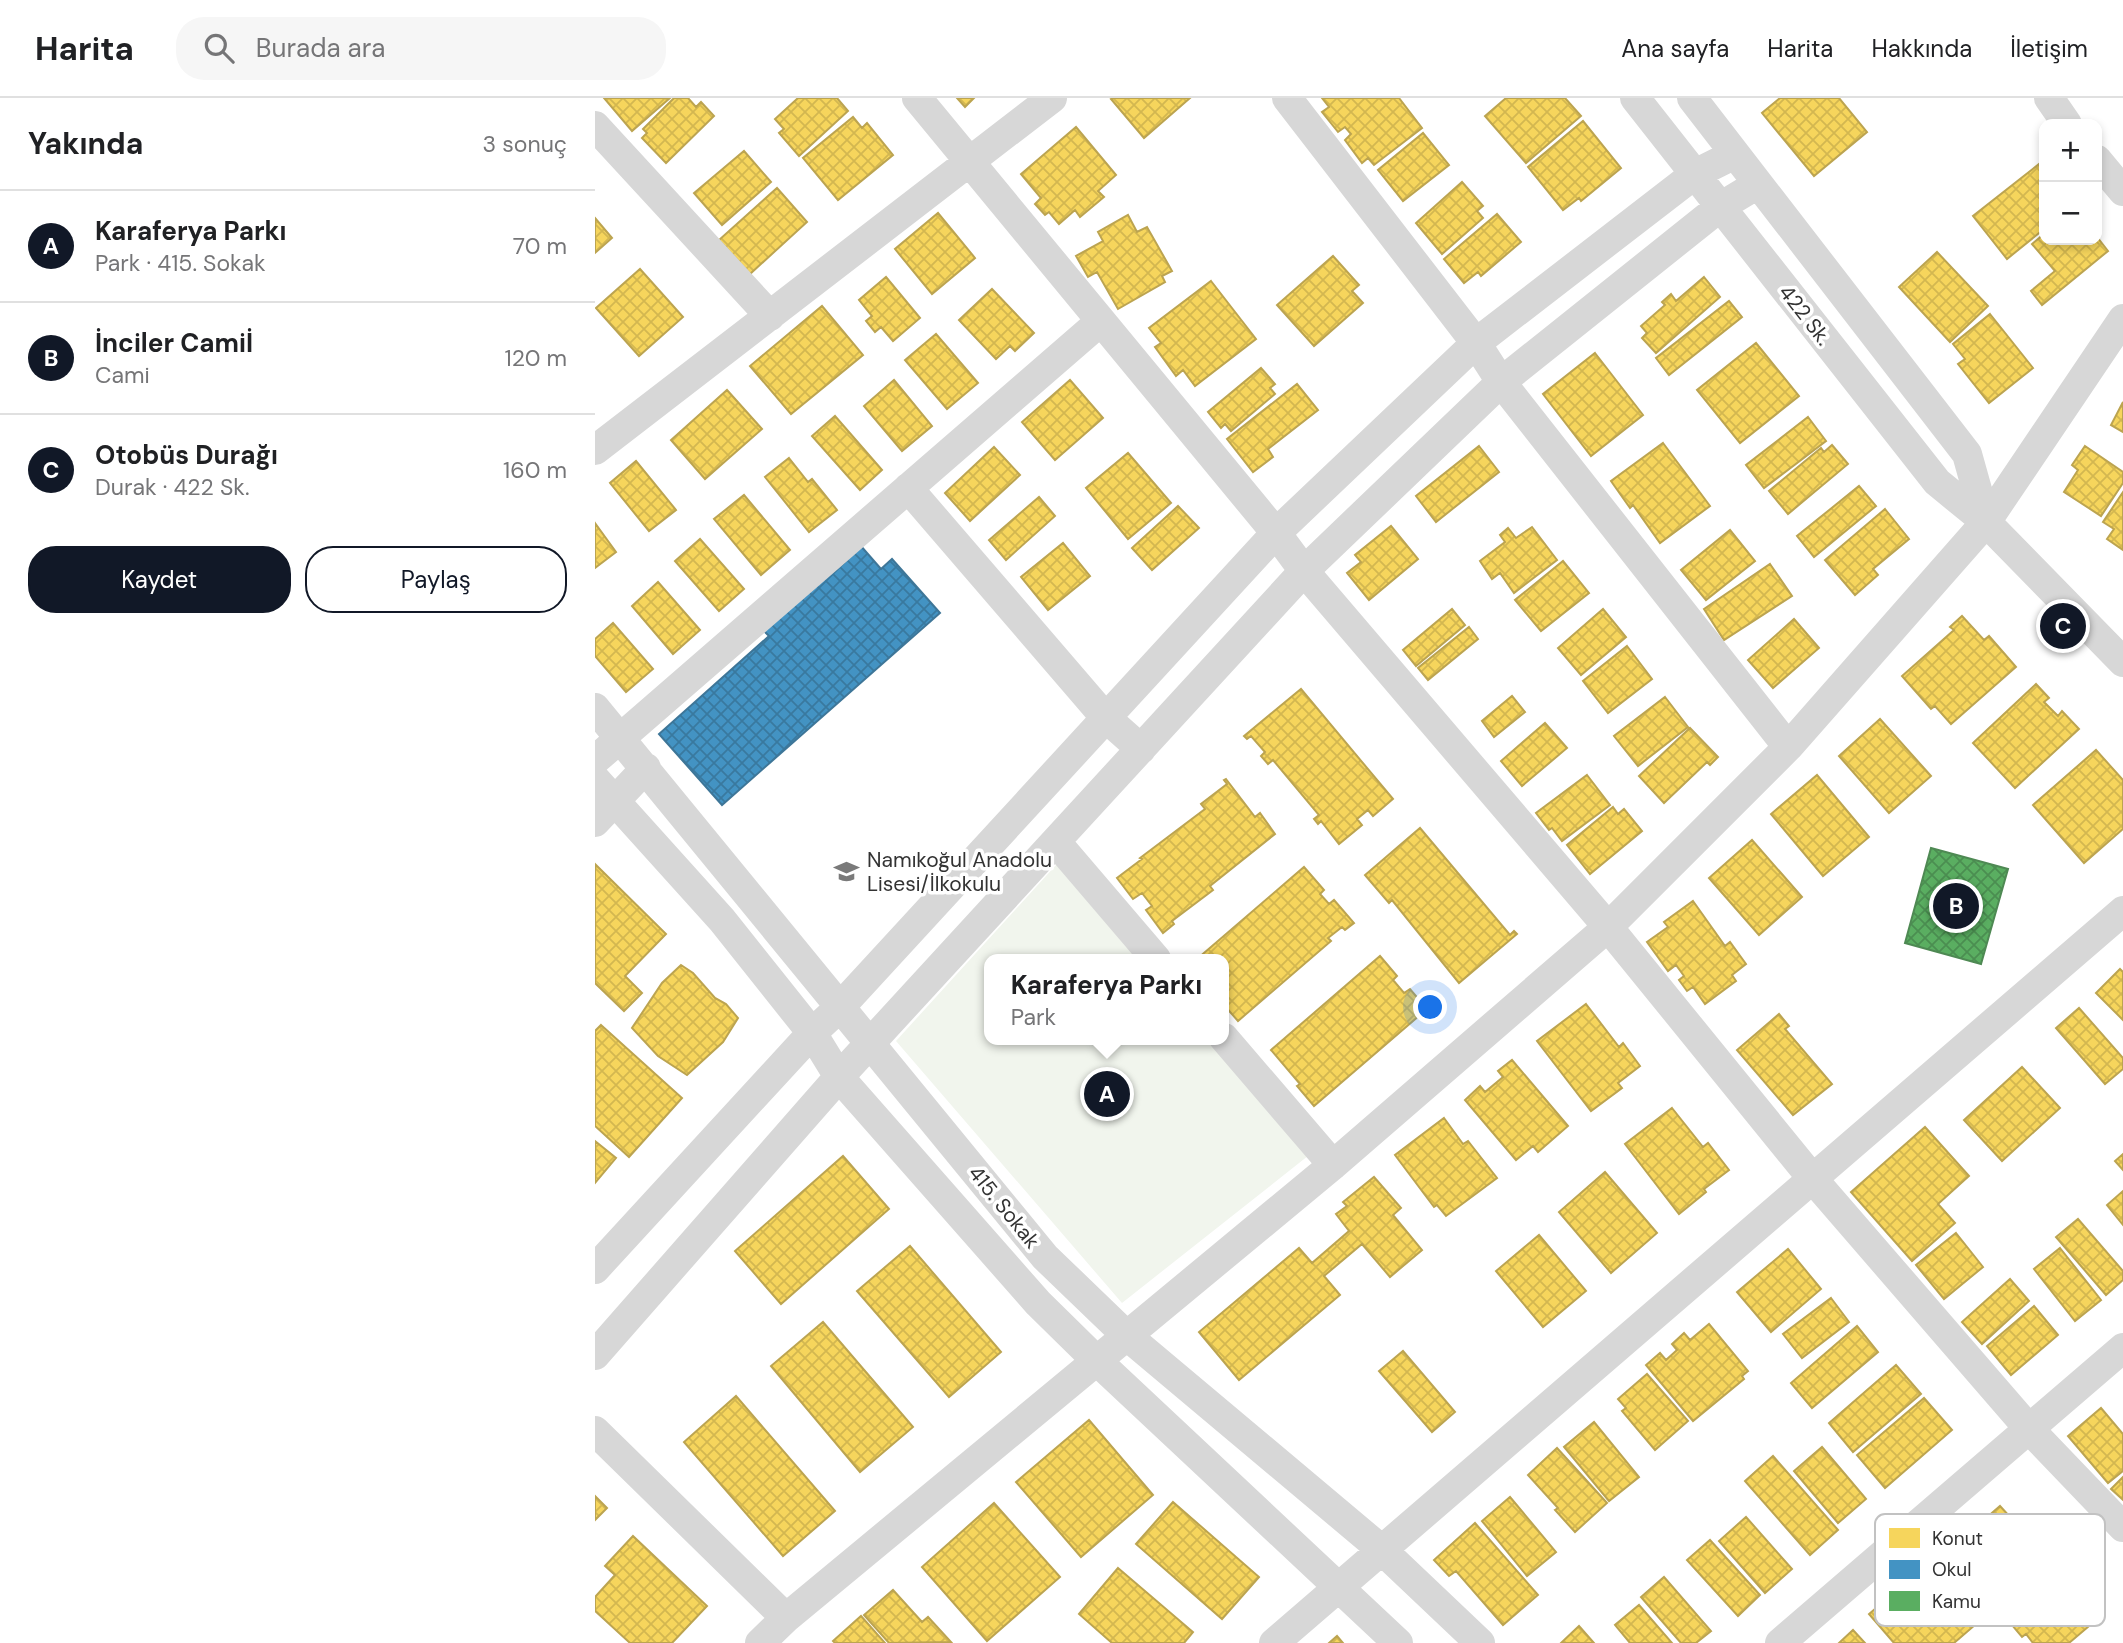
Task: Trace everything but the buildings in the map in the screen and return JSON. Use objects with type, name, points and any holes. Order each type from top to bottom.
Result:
[{"type":"street","points":[[917,98],[1276,533],[1304,571],[1608,927],[1812,1178],[2030,1430],[2123,1527]]},
{"type":"street","points":[[595,450],[1052,98]]},
{"type":"street","points":[[1287,98],[1476,343],[1500,382],[1788,747]]},
{"type":"street","name":"422 Sk.","points":[[1635,98],[1937,482],[1986,522],[2123,662]]},
{"type":"street","name":"422 Sk.","points":[[1692,98],[1967,454],[1986,522]]},
{"type":"street","points":[[2049,98],[2064,119]]},
{"type":"street","points":[[595,126],[770,316]]},
{"type":"street","points":[[595,1269],[1276,533],[1476,343],[1695,174],[1735,154]]},
{"type":"street","points":[[2102,166],[2123,191]]},
{"type":"street","points":[[595,1355],[839,1077],[1304,571],[1500,382],[1720,207],[1758,184]]},
{"type":"street","points":[[760,1643],[786,1618],[1333,1165],[1608,927],[1788,747],[1986,522],[2123,319]]},
{"type":"street","points":[[595,760],[1101,321]]},
{"type":"street","points":[[908,488],[1105,717],[1141,749]]},
{"type":"street","name":"415. Sokak","points":[[595,708],[1045,1257],[1126,1335],[1382,1550],[1480,1643]]},
{"type":"street","points":[[601,801],[646,768]]},
{"type":"street","name":"415. Sokak","points":[[601,801],[722,920],[812,1033],[839,1077],[1038,1303],[1398,1643]]},
{"type":"street","points":[[1056,842],[1152,954]]},
{"type":"street","points":[[1274,1643],[2123,911]]},
{"type":"street","points":[[1229,1044],[1333,1165]]},
{"type":"street","points":[[1931,1514],[2123,1348]]},
{"type":"street","points":[[595,1432],[786,1618]]},
{"type":"street","points":[[1780,1643],[1875,1562]]},
{"type":"shaded area","points":[[1066,854],[1152,954],[984,954],[984,1045],[1228,1045],[1318,1148],[1122,1303],[896,1041]]},
{"type":"place","name":"Otobüs Durağı","points":[[2063,626]]},
{"type":"place","name":"Namıkoğul Anadolu Lisesi/İlkokulu","points":[[847,872]]},
{"type":"place","name":"İnciler Camiİ","points":[[1956,906]]},
{"type":"place","name":"Karaferya Parkı","points":[[1107,1094]]}]
